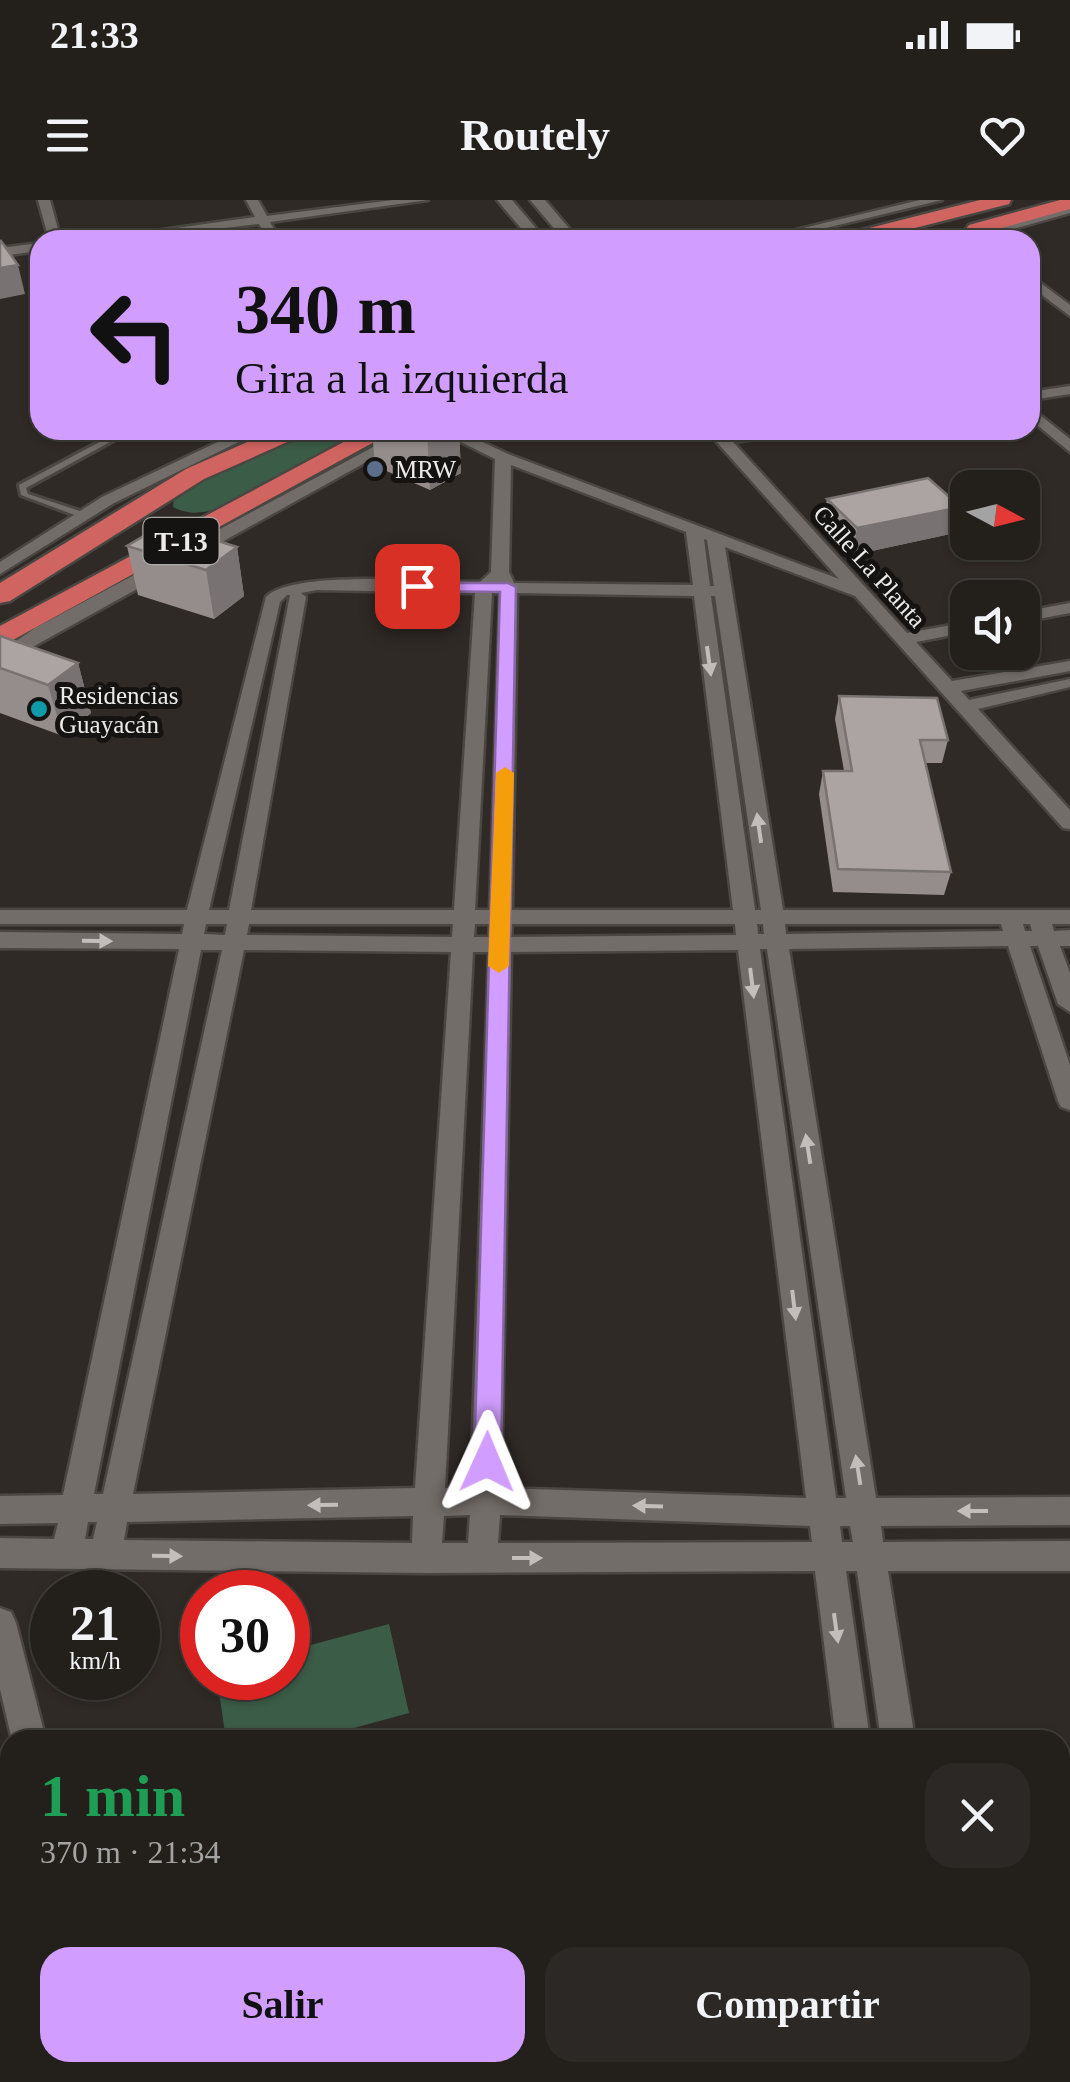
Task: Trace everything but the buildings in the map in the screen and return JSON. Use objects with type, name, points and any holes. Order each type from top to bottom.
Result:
[{"type":"highway","points":[[882,230],[1002,200]]},
{"type":"highway","points":[[983,230],[1070,206]]},
{"type":"highway","points":[[919,220],[946,222],[955,230]]},
{"type":"highway","name":"T-13","points":[[0,595],[249,440]]},
{"type":"highway","name":"T-13","points":[[0,638],[258,497],[364,446]]},
{"type":"highway","name":"T-13","points":[[194,474],[176,495],[186,507],[208,510],[258,497]]},
{"type":"street","points":[[44,200],[52,230]]},
{"type":"street","points":[[252,200],[268,230]]},
{"type":"street","points":[[184,230],[422,200]]},
{"type":"street","points":[[504,200],[530,230]]},
{"type":"street","points":[[537,200],[563,230]]},
{"type":"street","points":[[874,200],[894,210]]},
{"type":"street","points":[[805,230],[936,200]]},
{"type":"street","points":[[1002,230],[1070,206]]},
{"type":"street","points":[[0,252],[30,248]]},
{"type":"street","points":[[1040,288],[1070,312]]},
{"type":"street","points":[[1040,394],[1070,390]]},
{"type":"street","points":[[1040,420],[1070,448]]},
{"type":"street","points":[[0,569],[83,515],[247,440]]},
{"type":"street","points":[[466,440],[864,594]]},
{"type":"street","name":"Calle La Planta","points":[[723,440],[1070,823]]},
{"type":"street","points":[[0,660],[41,632],[364,446]]},
{"type":"street","points":[[426,1558],[463,920],[497,589],[503,457]]},
{"type":"street","points":[[705,533],[746,931],[851,1730]]},
{"type":"street","points":[[482,1558],[502,919],[497,589]]},
{"type":"street","points":[[66,1556],[194,930],[272,601],[289,594],[497,589],[712,595]]},
{"type":"street","points":[[105,1555],[234,944],[289,594]]},
{"type":"street","points":[[712,595],[774,930],[896,1730]]},
{"type":"street","points":[[1040,614],[1070,608]]},
{"type":"street","points":[[902,638],[950,630]]},
{"type":"street","points":[[946,688],[1069,672]]},
{"type":"street","points":[[964,707],[1069,672]]},
{"type":"street","points":[[231,765],[265,763]]},
{"type":"street","points":[[0,917],[194,930],[234,944],[463,945],[774,930],[1014,927],[1051,931],[1070,917]]},
{"type":"street","points":[[0,940],[194,930],[238,918],[502,919],[746,931]]},
{"type":"street","points":[[1014,927],[1070,1101]]},
{"type":"street","points":[[1051,931],[1070,1004]]},
{"type":"street","points":[[0,1510],[486,1501],[821,1512],[1070,1511]]},
{"type":"street","points":[[0,1553],[426,1558],[1070,1556]]},
{"type":"street","points":[[0,1623],[27,1730]]},
{"type":"lane","points":[[83,515],[20,492],[22,487],[109,440]]},
{"type":"green space","points":[[293,440],[354,440],[209,511],[185,512],[173,507],[174,496],[188,485]]},
{"type":"green space","points":[[389,1624],[409,1713],[347,1730],[225,1730],[220,1700],[310,1700],[310,1645]]},
{"type":"slow traffic","points":[[499,966],[505,773]]},
{"type":"place","name":"MRW","points":[[375,469]]},
{"type":"place","name":"Residencias Guayacán","points":[[39,709]]},
{"type":"route","points":[[417,586],[508,587],[509,599],[487,1462]]}]
